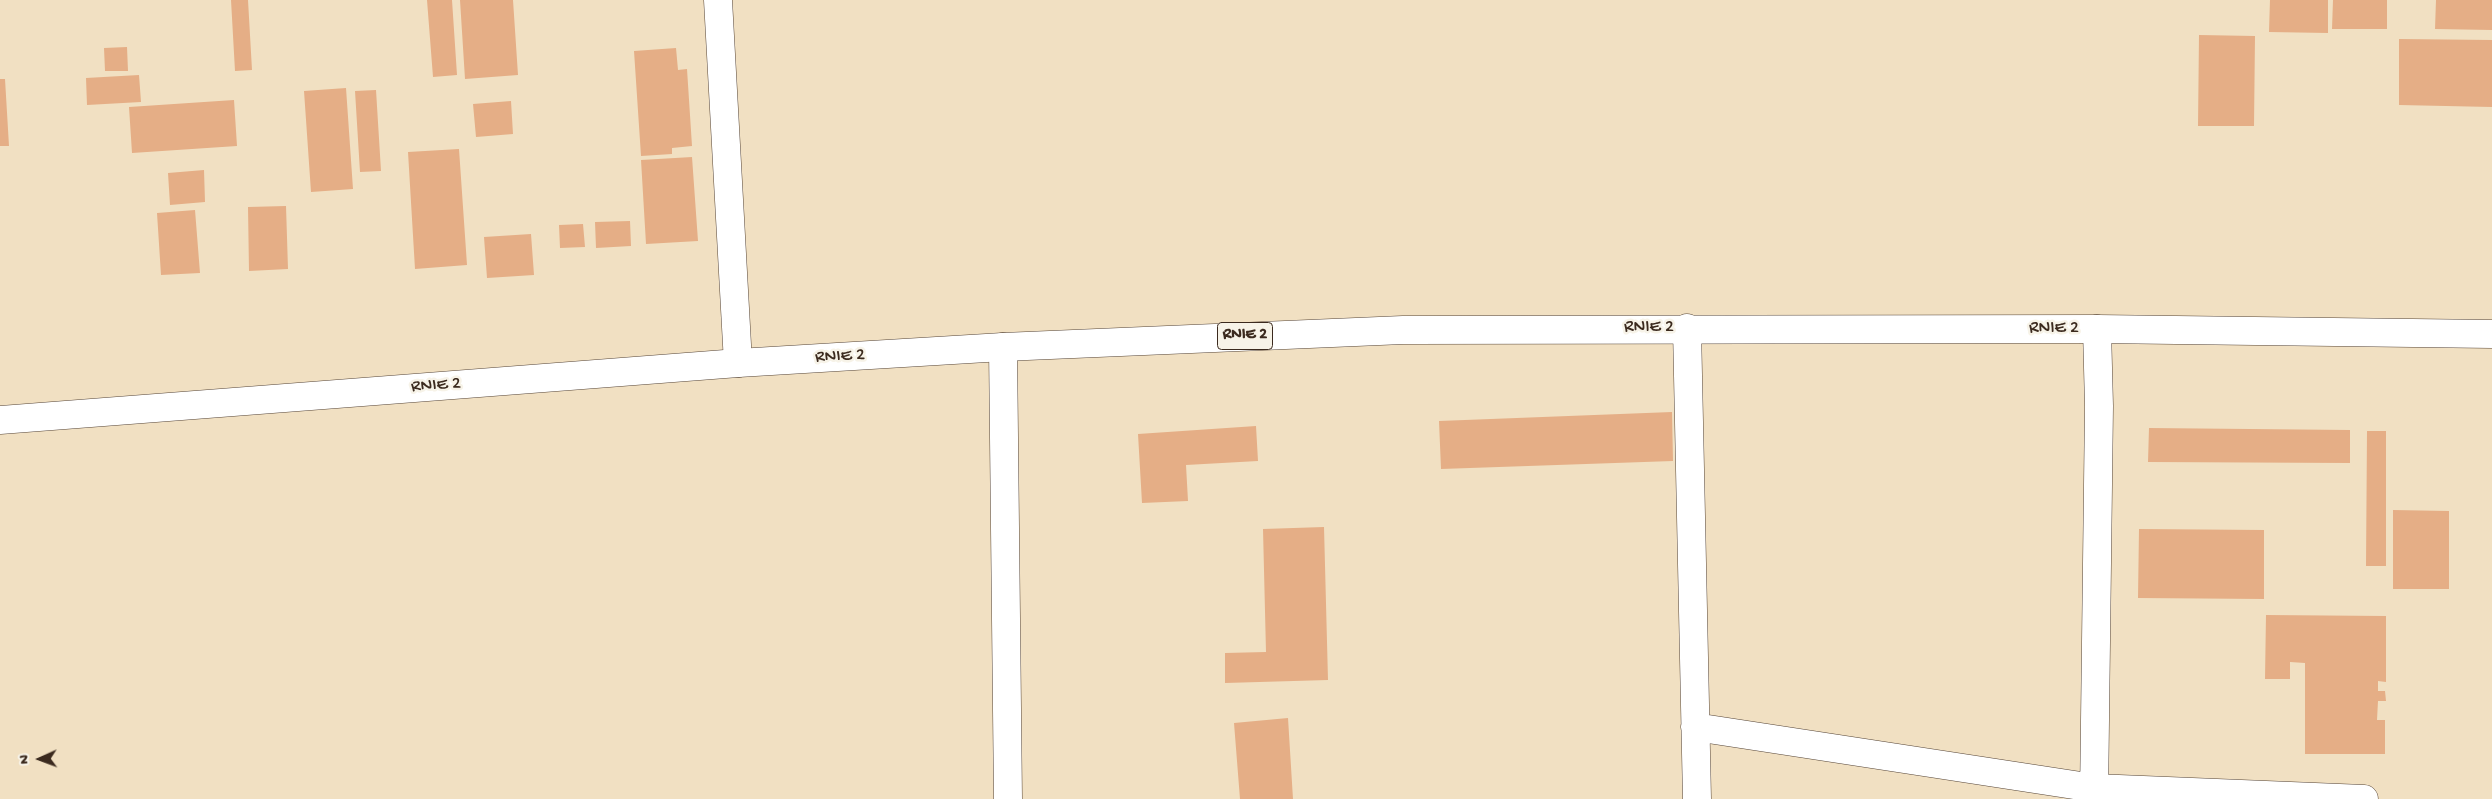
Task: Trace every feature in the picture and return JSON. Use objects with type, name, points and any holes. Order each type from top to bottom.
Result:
[{"type":"main road","points":[[718,0],[738,363]]},
{"type":"main road","points":[[1687,328],[1696,799]]},
{"type":"main road","name":"RNIE 2","points":[[0,420],[738,363],[1003,347],[1403,330],[1687,328],[2097,329],[2492,334]]},
{"type":"main road","points":[[2094,793],[2099,406],[2097,329]]},
{"type":"main road","points":[[1003,347],[1008,799]]},
{"type":"main road","points":[[1696,726],[2094,793],[2364,799]]},
{"type":"building","points":[[231,0],[248,0],[252,70],[235,71]]},
{"type":"building","points":[[427,0],[452,0],[457,75],[433,77]]},
{"type":"building","points":[[460,0],[513,0],[518,75],[465,79]]},
{"type":"building","points":[[2270,0],[2328,0],[2328,33],[2269,32]]},
{"type":"building","points":[[2333,0],[2387,0],[2387,29],[2332,29]]},
{"type":"building","points":[[2436,0],[2492,0],[2492,30],[2435,29]]},
{"type":"building","points":[[2199,35],[2255,36],[2254,126],[2198,126]]},
{"type":"building","points":[[2399,39],[2492,40],[2492,107],[2399,105]]},
{"type":"building","points":[[127,47],[128,71],[105,71],[104,48]]},
{"type":"building","points":[[676,48],[678,70],[687,69],[692,146],[672,148],[672,154],[641,156],[634,51]]},
{"type":"building","points":[[139,75],[141,102],[87,105],[86,78]]},
{"type":"building","points":[[0,79],[5,79],[9,146],[0,146]]},
{"type":"building","points":[[346,88],[353,189],[311,192],[304,91]]},
{"type":"building","points":[[376,90],[381,171],[360,172],[355,91]]},
{"type":"building","points":[[234,100],[237,146],[132,153],[129,107]]},
{"type":"building","points":[[511,101],[513,134],[476,137],[473,104]]},
{"type":"building","points":[[459,149],[467,265],[415,269],[408,152]]},
{"type":"building","points":[[692,157],[698,241],[646,244],[641,160]]},
{"type":"building","points":[[204,170],[205,202],[170,205],[168,173]]},
{"type":"building","points":[[286,206],[288,269],[249,271],[248,207]]},
{"type":"building","points":[[195,210],[200,273],[161,275],[157,213]]},
{"type":"building","points":[[630,221],[631,246],[596,248],[595,222]]},
{"type":"building","points":[[583,224],[585,247],[560,248],[559,225]]},
{"type":"building","points":[[531,234],[534,275],[487,278],[484,237]]},
{"type":"building","points":[[1672,412],[1673,461],[1441,469],[1439,421]]},
{"type":"building","points":[[1256,426],[1258,461],[1186,465],[1188,501],[1142,503],[1138,434]]},
{"type":"building","points":[[2149,428],[2350,430],[2350,463],[2148,462]]},
{"type":"building","points":[[2367,431],[2386,431],[2386,566],[2366,566]]},
{"type":"building","points":[[2393,510],[2449,511],[2449,589],[2393,589]]},
{"type":"building","points":[[1324,527],[1328,680],[1225,683],[1225,653],[1266,652],[1263,529]]},
{"type":"building","points":[[2139,529],[2264,530],[2264,599],[2138,598]]},
{"type":"building","points":[[2266,615],[2386,616],[2386,682],[2378,681],[2378,691],[2385,691],[2386,701],[2378,701],[2377,720],[2385,720],[2385,754],[2305,754],[2305,663],[2290,662],[2290,679],[2265,679]]},
{"type":"building","points":[[1288,718],[1293,799],[1240,799],[1234,723]]}]
